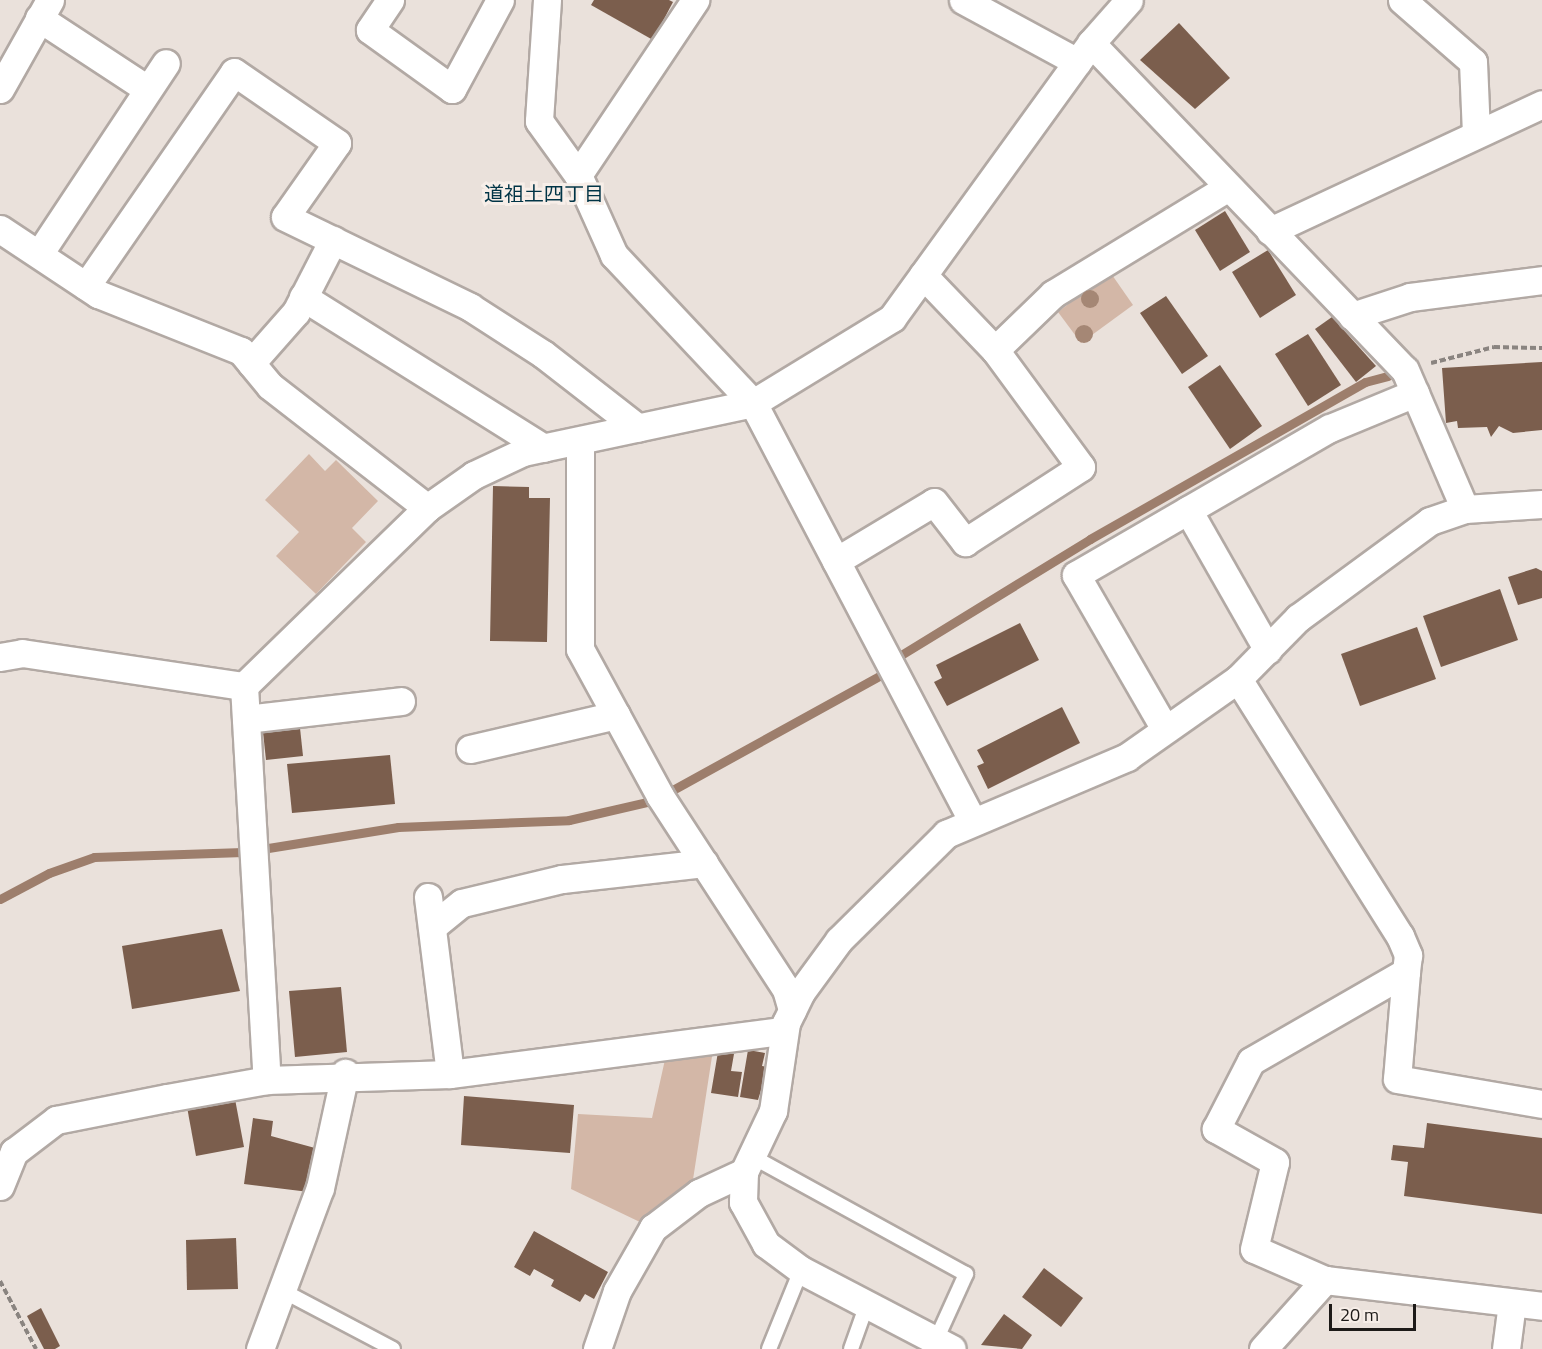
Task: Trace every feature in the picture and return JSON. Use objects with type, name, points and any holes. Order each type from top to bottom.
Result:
[{"type":"street","points":[[390,0],[370,30],[452,89],[487,15],[500,0]]},
{"type":"street","points":[[547,0],[539,121],[579,175],[614,255],[753,403],[973,822]]},
{"type":"street","points":[[579,175],[695,0]]},
{"type":"street","points":[[963,0],[1084,52],[1228,187],[1352,316],[1410,381],[1465,509]]},
{"type":"street","points":[[267,1080],[244,686],[427,508],[474,475],[544,448],[753,403],[892,318],[1084,52],[1129,0]]},
{"type":"street","points":[[1402,0],[1473,62],[1476,134]]},
{"type":"street","points":[[0,89],[45,9],[147,89]]},
{"type":"street","points":[[39,254],[166,63]]},
{"type":"street","points":[[86,286],[234,72],[337,143],[285,217],[470,307],[638,428]]},
{"type":"street","points":[[1270,231],[1542,104]]},
{"type":"street","points":[[995,350],[1053,294],[1228,187]]},
{"type":"street","points":[[0,229],[86,286],[241,351],[270,386],[427,508]]},
{"type":"street","points":[[251,363],[303,297],[333,240]]},
{"type":"street","points":[[836,561],[934,501],[966,542],[1081,466],[995,350],[922,274]]},
{"type":"street","points":[[1352,316],[1410,297],[1542,280]]},
{"type":"street","points":[[303,297],[544,448]]},
{"type":"street","points":[[1166,729],[1076,575],[1410,381]]},
{"type":"street","points":[[580,441],[580,649],[616,715],[704,863],[786,989],[789,1017],[773,1111],[748,1165],[743,1202],[750,1221],[765,1244],[801,1270],[944,1344]]},
{"type":"street","points":[[3,1166],[14,1152],[56,1120],[267,1080],[345,1073],[450,1074],[645,1045],[782,1031],[839,940],[906,870],[946,834],[1127,758],[1238,679],[1298,618],[1395,542],[1465,509],[1542,504]]},
{"type":"street","points":[[1188,510],[1268,650]]},
{"type":"street","points":[[0,657],[22,653],[244,686]]},
{"type":"street","points":[[1238,679],[1401,936],[1408,955],[1397,1079],[1542,1104]]},
{"type":"street","points":[[246,719],[401,701]]},
{"type":"street","points":[[470,749],[616,715]]},
{"type":"street","points":[[432,927],[462,903],[540,885],[704,863]]},
{"type":"street","points":[[428,897],[450,1074]]},
{"type":"street","points":[[1406,972],[1251,1061],[1216,1129],[1275,1162],[1254,1249],[1325,1280],[1542,1306]]},
{"type":"street","points":[[260,1349],[285,1292],[320,1188],[345,1073]]},
{"type":"street","points":[[597,1349],[617,1291],[653,1228],[699,1193],[748,1165]]},
{"type":"street","points":[[1263,1349],[1325,1280]]},
{"type":"street","points":[[1506,1349],[1512,1303]]},
{"type":"lane","points":[[748,1165],[966,1274],[944,1344]]},
{"type":"lane","points":[[769,1349],[801,1270]]},
{"type":"lane","points":[[285,1292],[393,1349]]},
{"type":"lane","points":[[851,1349],[867,1304]]},
{"type":"path","points":[[1410,381],[1494,347],[1542,348]]},
{"type":"path","points":[[0,1281],[36,1349]]},
{"type":"shaded area","points":[[1110,272],[1133,305],[1081,343],[1058,312]]},
{"type":"shaded area","points":[[309,454],[325,471],[336,460],[378,501],[352,528],[366,542],[316,594],[276,556],[299,532],[265,500]]},
{"type":"shaded area","points":[[713,1050],[692,1186],[642,1223],[571,1189],[578,1114],[652,1118],[666,1055]]},
{"type":"building","points":[[594,0],[669,0],[673,2],[653,40],[591,5]]},
{"type":"building","points":[[1179,23],[1230,78],[1195,109],[1140,60]]},
{"type":"building","points":[[1225,211],[1250,252],[1220,271],[1195,230]]},
{"type":"building","points":[[1268,250],[1296,295],[1260,318],[1232,272]]},
{"type":"building","points":[[1166,296],[1208,356],[1182,374],[1140,313]]},
{"type":"building","points":[[1332,317],[1376,366],[1356,382],[1315,329]]},
{"type":"building","points":[[1308,334],[1341,385],[1308,406],[1275,354]]},
{"type":"building","points":[[1542,362],[1542,430],[1513,433],[1499,426],[1491,437],[1487,427],[1458,428],[1457,421],[1446,423],[1442,368]]},
{"type":"building","points":[[1220,365],[1262,426],[1230,449],[1188,387]]},
{"type":"building","points":[[493,486],[529,487],[529,498],[550,498],[547,642],[490,641]]},
{"type":"building","points":[[1536,568],[1542,571],[1542,598],[1518,605],[1508,577]]},
{"type":"building","points":[[1500,589],[1518,640],[1441,667],[1423,616]]},
{"type":"building","points":[[1020,623],[1039,660],[947,706],[934,682],[942,678],[936,665]]},
{"type":"building","points":[[1417,627],[1436,679],[1360,706],[1341,654]]},
{"type":"building","points":[[1062,707],[1080,743],[988,789],[977,766],[984,763],[977,750]]},
{"type":"building","points":[[300,728],[303,756],[266,760],[263,732]]},
{"type":"building","points":[[390,755],[395,804],[292,813],[287,764]]},
{"type":"building","points":[[222,929],[240,991],[132,1009],[122,946]]},
{"type":"building","points":[[341,987],[347,1052],[295,1057],[289,991]]},
{"type":"building","points":[[748,1050],[765,1053],[762,1066],[768,1067],[758,1100],[740,1097]]},
{"type":"building","points":[[718,1052],[734,1054],[731,1071],[742,1072],[738,1097],[711,1093]]},
{"type":"building","points":[[464,1096],[574,1105],[570,1153],[461,1145]]},
{"type":"building","points":[[235,1099],[244,1147],[196,1156],[187,1107]]},
{"type":"building","points":[[253,1118],[273,1121],[271,1136],[315,1148],[309,1192],[244,1184]]},
{"type":"building","points":[[1427,1123],[1542,1138],[1542,1214],[1404,1196],[1408,1162],[1391,1160],[1393,1145],[1424,1148]]},
{"type":"building","points":[[534,1231],[608,1272],[594,1299],[585,1294],[580,1302],[551,1286],[554,1280],[534,1269],[530,1276],[514,1267]]},
{"type":"building","points":[[236,1238],[238,1289],[187,1290],[186,1240]]},
{"type":"building","points":[[1044,1268],[1083,1298],[1061,1327],[1022,1297]]},
{"type":"building","points":[[41,1308],[60,1346],[55,1349],[44,1349],[27,1316]]},
{"type":"building","points":[[1004,1314],[1032,1335],[1022,1349],[981,1345]]},
{"type":"waterway","points":[[901,655],[1090,539],[1365,382],[1388,376]]},
{"type":"waterway","points":[[669,792],[883,674]]},
{"type":"waterway","points":[[262,849],[398,827],[569,820],[651,801]]},
{"type":"waterway","points":[[0,899],[49,873],[94,857],[243,852]]},
{"type":"district","name":"道祖土四丁目","points":[[544,193]]}]
